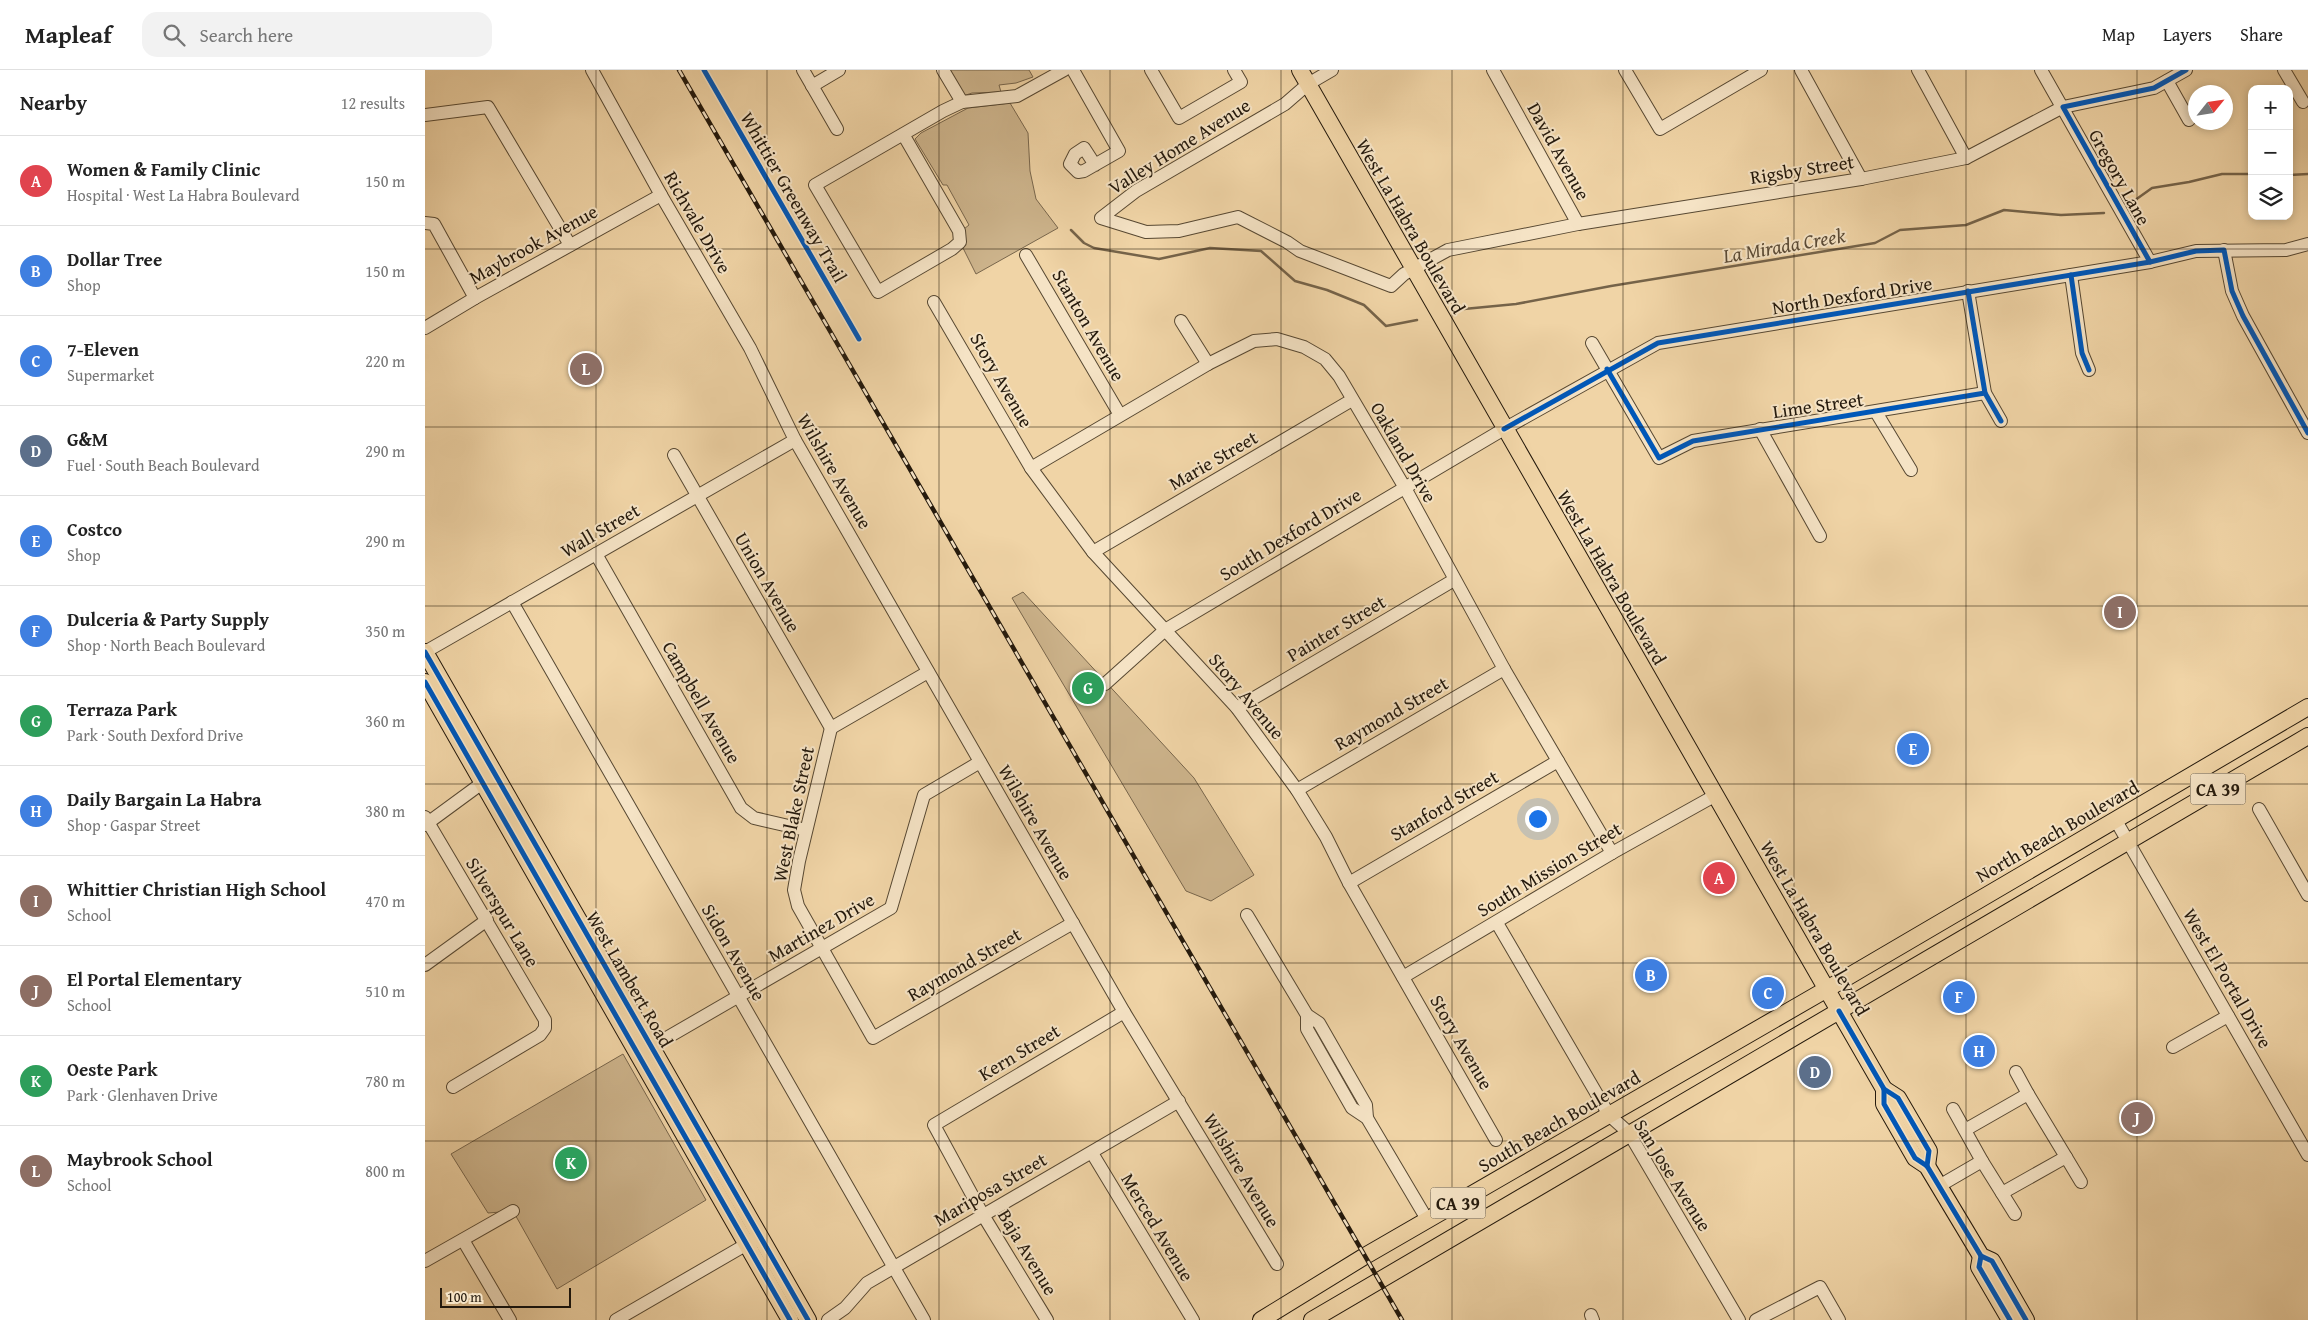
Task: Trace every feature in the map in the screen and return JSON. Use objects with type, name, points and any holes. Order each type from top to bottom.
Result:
[{"type":"main road","name":"West La Habra Boulevard","points":[[1304,77],[1883,1089],[1898,1098],[1929,1151],[1927,1166],[1981,1256],[1992,1261],[2025,1320]]},
{"type":"main road","name":"West Lambert Road","points":[[425,652],[489,778],[753,1240],[790,1320]]},
{"type":"main road","name":"West Lambert Road","points":[[425,682],[489,778]]},
{"type":"main road","name":"North Beach Boulevard","points":[[1827,989],[2308,707]]},
{"type":"main road","name":"CA 39","points":[[1312,1320],[2308,736]]},
{"type":"main road","name":"South Beach Boulevard","points":[[1261,1320],[1827,989]]},
{"type":"main road","name":"West Lambert Road","points":[[753,1240],[808,1320]]},
{"type":"main road","name":"West La Habra Boulevard","points":[[1981,1256],[1979,1267],[2010,1320]]},
{"type":"street","name":"Richvale Drive","points":[[592,70],[749,348],[770,394]]},
{"type":"street","points":[[803,70],[837,129]]},
{"type":"street","points":[[812,86],[839,70]]},
{"type":"street","points":[[943,70],[962,102]]},
{"type":"street","points":[[903,134],[959,231],[960,242],[952,250],[878,292],[815,186],[903,134],[962,102],[1017,96],[1064,70]]},
{"type":"street","points":[[1073,70],[1119,151],[1095,165]]},
{"type":"street","points":[[1151,70],[1179,118],[1241,82],[1234,70]]},
{"type":"street","name":"Valley Home Avenue","points":[[1332,70],[1304,77],[1285,104],[1136,191],[1101,218],[1146,232],[1154,232],[1179,231],[1238,217],[1287,242],[1300,251],[1355,270],[1384,283],[1395,285],[1404,274],[1413,269]]},
{"type":"street","name":"David Avenue","points":[[1493,70],[1578,224]]},
{"type":"street","points":[[1625,70],[1660,129],[1761,70]]},
{"type":"street","points":[[1801,70],[1861,179]]},
{"type":"street","points":[[1918,70],[1966,158]]},
{"type":"street","name":"Gregory Lane","points":[[2041,70],[2151,262]]},
{"type":"street","name":"Rigsby Street","points":[[1413,269],[1448,250],[1578,224],[1861,179],[1966,158],[2063,107],[2154,88],[2186,70]]},
{"type":"street","points":[[2284,70],[2303,102]]},
{"type":"street","points":[[2167,81],[2188,118]]},
{"type":"street","points":[[425,115],[488,108],[570,245]]},
{"type":"street","name":"Maybrook Avenue","points":[[425,328],[475,298],[661,195]]},
{"type":"street","points":[[425,223],[434,224],[475,298]]},
{"type":"street","name":"North Dexford Drive","points":[[1504,428],[1657,343],[2151,262],[2196,251],[2286,250],[2308,244]]},
{"type":"street","points":[[2224,250],[2232,291],[2239,308],[2303,412],[2308,433]]},
{"type":"street","name":"Stanton Avenue","points":[[1026,255],[1119,415]]},
{"type":"street","points":[[2071,275],[2082,353],[2089,370]]},
{"type":"street","points":[[1968,291],[1985,393],[2001,421]]},
{"type":"street","name":"Story Avenue","points":[[934,302],[1031,468],[1093,552],[1237,708],[1297,790],[1326,837],[1349,882],[1495,1140]]},
{"type":"street","points":[[1181,321],[1208,364]]},
{"type":"street","name":"Oakland Drive","points":[[1031,468],[1208,364],[1253,341],[1277,339],[1304,347],[1325,359],[1339,376],[1405,488],[1504,669],[1612,853]]},
{"type":"street","points":[[1592,344],[1607,370]]},
{"type":"street","name":"Lime Street","points":[[1607,370],[1659,458],[1693,441],[1985,393]]},
{"type":"street","name":"Wilshire Avenue","points":[[770,394],[1124,1012],[1277,1264]]},
{"type":"street","name":"Marie Street","points":[[1093,552],[1352,400]]},
{"type":"street","points":[[1876,412],[1911,470]]},
{"type":"street","name":"South Dexford Drive","points":[[1105,684],[1165,630],[1504,428]]},
{"type":"street","points":[[1760,429],[1820,536]]},
{"type":"street","name":"Wall Street","points":[[425,652],[795,440]]},
{"type":"street","name":"Union Avenue","points":[[674,455],[831,728]]},
{"type":"street","name":"Campbell Avenue","points":[[596,554],[741,808],[754,818],[806,830]]},
{"type":"street","name":"Painter Street","points":[[1237,708],[1454,580]]},
{"type":"street","name":"Sidon Avenue","points":[[512,602],[924,1320]]},
{"type":"street","name":"Raymond Street","points":[[1297,790],[1504,669]]},
{"type":"street","points":[[831,728],[928,672]]},
{"type":"street","name":"West Blake Street","points":[[831,728],[806,830],[794,890],[798,906],[873,1038]]},
{"type":"street","name":"Stanford Street","points":[[1349,882],[1558,761]]},
{"type":"street","name":"Martinez Drive","points":[[645,1050],[891,908],[924,795],[980,762]]},
{"type":"street","points":[[426,821],[489,778]]},
{"type":"street","name":"South Mission Street","points":[[1403,977],[1497,923],[1612,853],[1716,795]]},
{"type":"street","points":[[2259,810],[2308,895]]},
{"type":"street","name":"West El Portal Drive","points":[[2115,819],[2308,1155]]},
{"type":"street","name":"Silverspur Lane","points":[[426,821],[487,920],[545,1020],[545,1028],[540,1035],[453,1088]]},
{"type":"street","points":[[1247,914],[1307,1016],[1319,1023],[1366,1105],[1367,1118],[1428,1221]]},
{"type":"street","points":[[425,965],[487,920]]},
{"type":"street","name":"Raymond Street","points":[[873,1038],[1073,923]]},
{"type":"street","name":"San Jose Avenue","points":[[1497,923],[1609,1115],[1629,1133],[1739,1320]]},
{"type":"street","name":"Kern Street","points":[[934,1125],[1124,1012]]},
{"type":"street","points":[[2173,1047],[2228,1016]]},
{"type":"street","points":[[2016,1072],[2081,1182]]},
{"type":"street","points":[[1965,1130],[2028,1094]]},
{"type":"street","name":"Mariposa Street","points":[[828,1320],[845,1308],[867,1283],[1179,1101]]},
{"type":"street","points":[[1953,1109],[2015,1214]]},
{"type":"street","name":"Baja Avenue","points":[[934,1125],[983,1215],[1047,1320]]},
{"type":"street","name":"Merced Avenue","points":[[1092,1153],[1193,1320]]},
{"type":"street","points":[[2002,1194],[2066,1157]]},
{"type":"street","points":[[1939,1186],[1982,1161]]},
{"type":"street","points":[[425,1261],[513,1211]]},
{"type":"street","points":[[463,1240],[510,1320]]},
{"type":"street","points":[[616,1320],[753,1240]]},
{"type":"street","points":[[1756,1320],[1820,1287],[1839,1320]]},
{"type":"shaded area","points":[[949,70],[1029,70],[1033,77],[1016,83],[999,85],[1001,92],[972,93],[963,96]]},
{"type":"shaded area","points":[[1010,103],[1028,133],[1030,171],[1036,199],[1058,228],[976,274],[962,246],[964,229],[969,225],[947,185],[943,185],[915,139],[921,133],[968,108]]},
{"type":"shaded area","points":[[1023,592],[1194,778],[1254,875],[1211,901],[1186,891],[1012,598]]},
{"type":"shaded area","points":[[623,1054],[706,1200],[557,1289],[513,1211],[488,1213],[451,1154]]},
{"type":"waterway","name":"La Mirada Creek","points":[[2131,203],[2152,188],[2222,174],[2248,174]]},
{"type":"waterway","name":"La Mirada Creek","points":[[2293,175],[2308,174]]},
{"type":"waterway","name":"La Mirada Creek","points":[[1464,309],[1516,304],[1611,286],[1875,243],[1900,230],[1966,225],[2004,210],[2061,215],[2104,213]]},
{"type":"waterway","name":"La Mirada Creek","points":[[1071,230],[1084,243],[1094,248],[1159,259],[1210,248],[1261,251],[1295,281],[1327,290],[1364,305],[1386,326],[1417,320]]},
{"type":"railway","points":[[679,70],[1402,1320]]},
{"type":"cycle path","name":"Whittier Greenway Trail","points":[[704,70],[859,339]]},
{"type":"cycle path","points":[[2150,262],[2063,107],[2154,88],[2186,70]]},
{"type":"cycle path","points":[[1504,429],[1658,343],[2150,262],[2196,251],[2224,250],[2232,291],[2243,316],[2308,433]]},
{"type":"cycle path","points":[[2071,275],[2082,353],[2089,370]]},
{"type":"cycle path","points":[[1968,291],[1985,393],[2001,421]]},
{"type":"cycle path","points":[[1607,369],[1659,458],[1693,441],[1985,393]]},
{"type":"cycle path","points":[[425,652],[808,1320]]},
{"type":"cycle path","points":[[425,682],[790,1320]]},
{"type":"cycle path","points":[[1839,1011],[1884,1089],[1884,1104],[1915,1158],[1927,1166],[1981,1256],[1992,1261],[2026,1320]]},
{"type":"cycle path","points":[[1884,1089],[1898,1098],[1929,1151],[1927,1166]]},
{"type":"cycle path","points":[[1981,1256],[1979,1267],[2010,1320]]},
{"type":"place","name":"Maybrook School","points":[[586,369]]},
{"type":"place","name":"Whittier Christian High School","points":[[2120,612]]},
{"type":"place","name":"Terraza Park","points":[[1088,688]]},
{"type":"place","name":"Costco","points":[[1913,749]]},
{"type":"place","name":"Women & Family Clinic","points":[[1719,878]]},
{"type":"place","name":"Dollar Tree","points":[[1651,975]]},
{"type":"place","name":"7-Eleven","points":[[1768,993]]},
{"type":"place","name":"Dulceria & Party Supply","points":[[1959,997]]},
{"type":"place","name":"Daily Bargain La Habra","points":[[1979,1051]]},
{"type":"place","name":"G&M","points":[[1815,1072]]},
{"type":"place","name":"El Portal Elementary","points":[[2137,1118]]},
{"type":"place","name":"Oeste Park","points":[[571,1163]]}]
